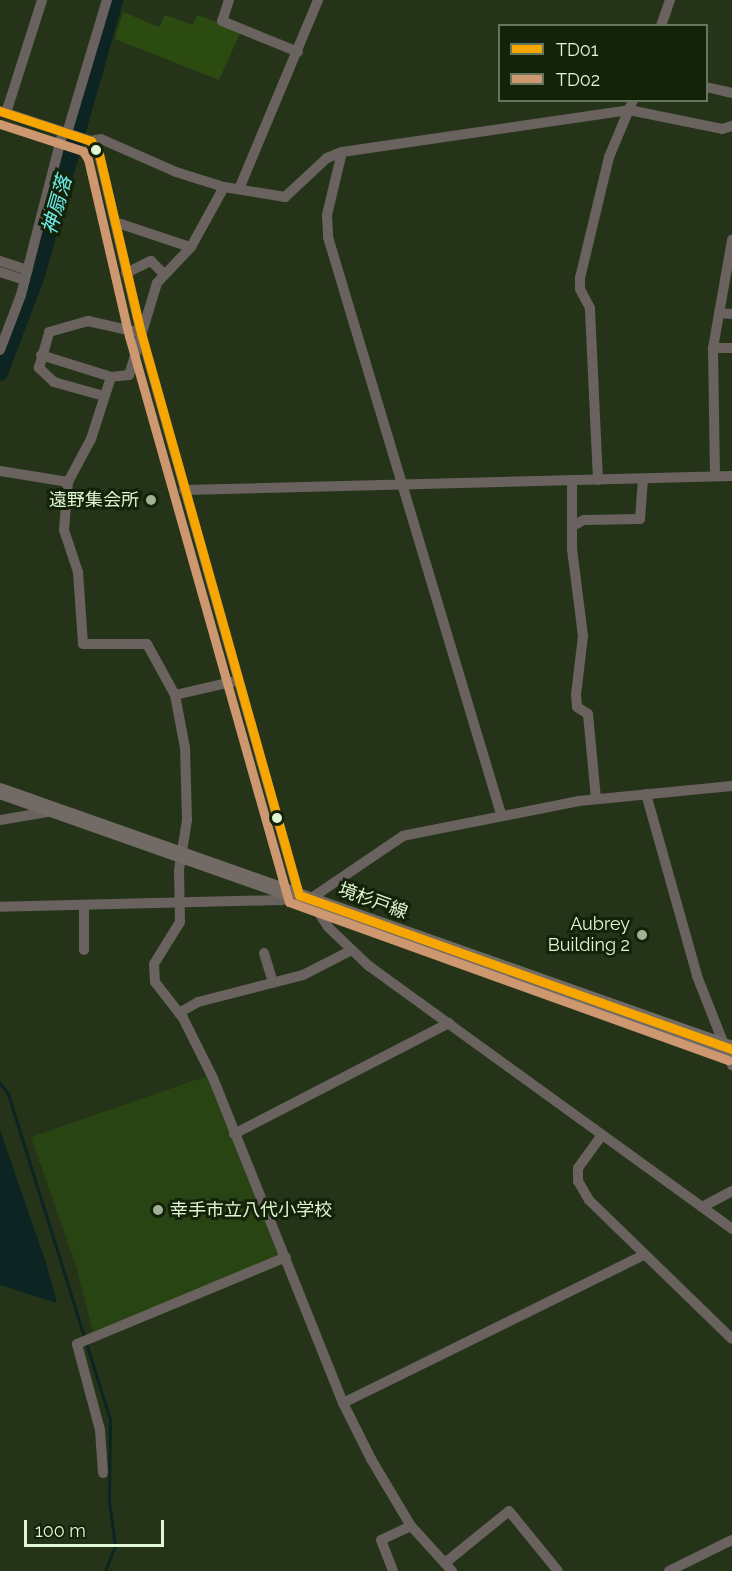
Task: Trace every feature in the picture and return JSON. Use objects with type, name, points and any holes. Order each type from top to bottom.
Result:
[{"type":"main road","name":"境杉戸線","points":[[0,791],[183,853],[728,1048]]},
{"type":"street","points":[[42,0],[3,112],[91,141],[101,139],[176,172],[224,187],[285,197],[327,158],[342,152],[631,105],[722,129],[732,126]]},
{"type":"street","points":[[0,350],[27,275],[65,133],[107,0]]},
{"type":"street","points":[[229,0],[222,21],[298,52]]},
{"type":"street","points":[[239,189],[318,0]]},
{"type":"street","points":[[662,24],[670,0]]},
{"type":"street","points":[[708,87],[732,93]]},
{"type":"street","points":[[598,480],[590,308],[580,289],[580,278],[609,157],[631,105]]},
{"type":"street","points":[[91,141],[101,163],[141,333],[236,681],[305,897],[350,951],[732,1229]]},
{"type":"street","points":[[342,152],[326,226],[501,814]]},
{"type":"street","points":[[41,355],[111,376],[129,375],[141,333],[163,273],[190,247],[224,187]]},
{"type":"street","points":[[115,222],[190,247]]},
{"type":"street","points":[[715,476],[713,348],[719,313],[728,287],[732,240]]},
{"type":"street","points":[[0,261],[27,275]]},
{"type":"street","points":[[126,273],[151,261],[163,273]]},
{"type":"street","points":[[0,272],[27,275]]},
{"type":"street","points":[[719,313],[732,314]]},
{"type":"street","points":[[104,396],[54,382],[39,368],[41,355],[50,332],[81,322],[141,333]]},
{"type":"street","points":[[713,348],[732,348]]},
{"type":"street","points":[[111,376],[91,438],[68,482],[64,530],[78,572],[83,644],[147,644],[175,695],[185,748],[187,820],[178,928],[163,947],[153,970],[162,994],[178,1013],[213,1078],[344,1403],[411,1526],[448,1567],[509,1511],[558,1571]]},
{"type":"street","points":[[0,471],[68,482]]},
{"type":"street","points":[[184,490],[732,476]]},
{"type":"street","points":[[573,526],[584,520],[640,519],[643,479]]},
{"type":"street","points":[[572,480],[573,526],[583,636],[576,695],[577,707],[588,714],[596,799]]},
{"type":"street","points":[[175,695],[236,681]]},
{"type":"street","points":[[0,907],[281,900],[305,897],[403,836],[501,814],[596,799],[732,786]]},
{"type":"street","points":[[646,794],[697,976],[728,1048],[732,1065]]},
{"type":"street","points":[[0,820],[56,810]]},
{"type":"street","points":[[84,905],[84,950]]},
{"type":"street","points":[[178,1013],[198,1002],[303,975],[350,951]]},
{"type":"street","points":[[264,953],[273,983]]},
{"type":"street","points":[[234,1134],[449,1023]]},
{"type":"street","points":[[603,1135],[578,1168],[578,1181],[589,1200],[732,1339]]},
{"type":"street","points":[[702,1207],[732,1191]]},
{"type":"street","points":[[344,1403],[644,1255]]},
{"type":"street","points":[[103,1473],[100,1430],[77,1344],[286,1257]]},
{"type":"street","points":[[393,1571],[381,1540],[411,1526]]},
{"type":"street","points":[[669,1571],[732,1540]]},
{"type":"shaded area","points":[[123,12],[159,27],[165,15],[193,25],[197,15],[241,31],[219,80],[115,39]]},
{"type":"shaded area","name":"幸手市立八代小学校","points":[[207,1076],[280,1255],[93,1332],[76,1266],[31,1137]]},
{"type":"water","points":[[0,1130],[46,1263],[57,1303],[0,1285]]},
{"type":"waterway","name":"神扇落","points":[[0,373],[36,278],[115,0]]},
{"type":"waterway","points":[[0,1083],[8,1094],[110,1419],[109,1501],[115,1546],[105,1571]]},
{"type":"transit line","name":"TD01","points":[[0,111],[91,141],[99,154],[141,333],[299,895]]},
{"type":"transit line","name":"TD02","points":[[0,124],[83,151],[88,159],[129,336],[289,902],[728,1060]]},
{"type":"transit line","name":"TD01","points":[[299,895],[732,1049]]},
{"type":"place","name":"遠野集会所","points":[[151,500]]},
{"type":"place","name":"Aubrey Building 2","points":[[642,935]]},
{"type":"place","name":"幸手市立八代小学校","points":[[158,1210]]}]
